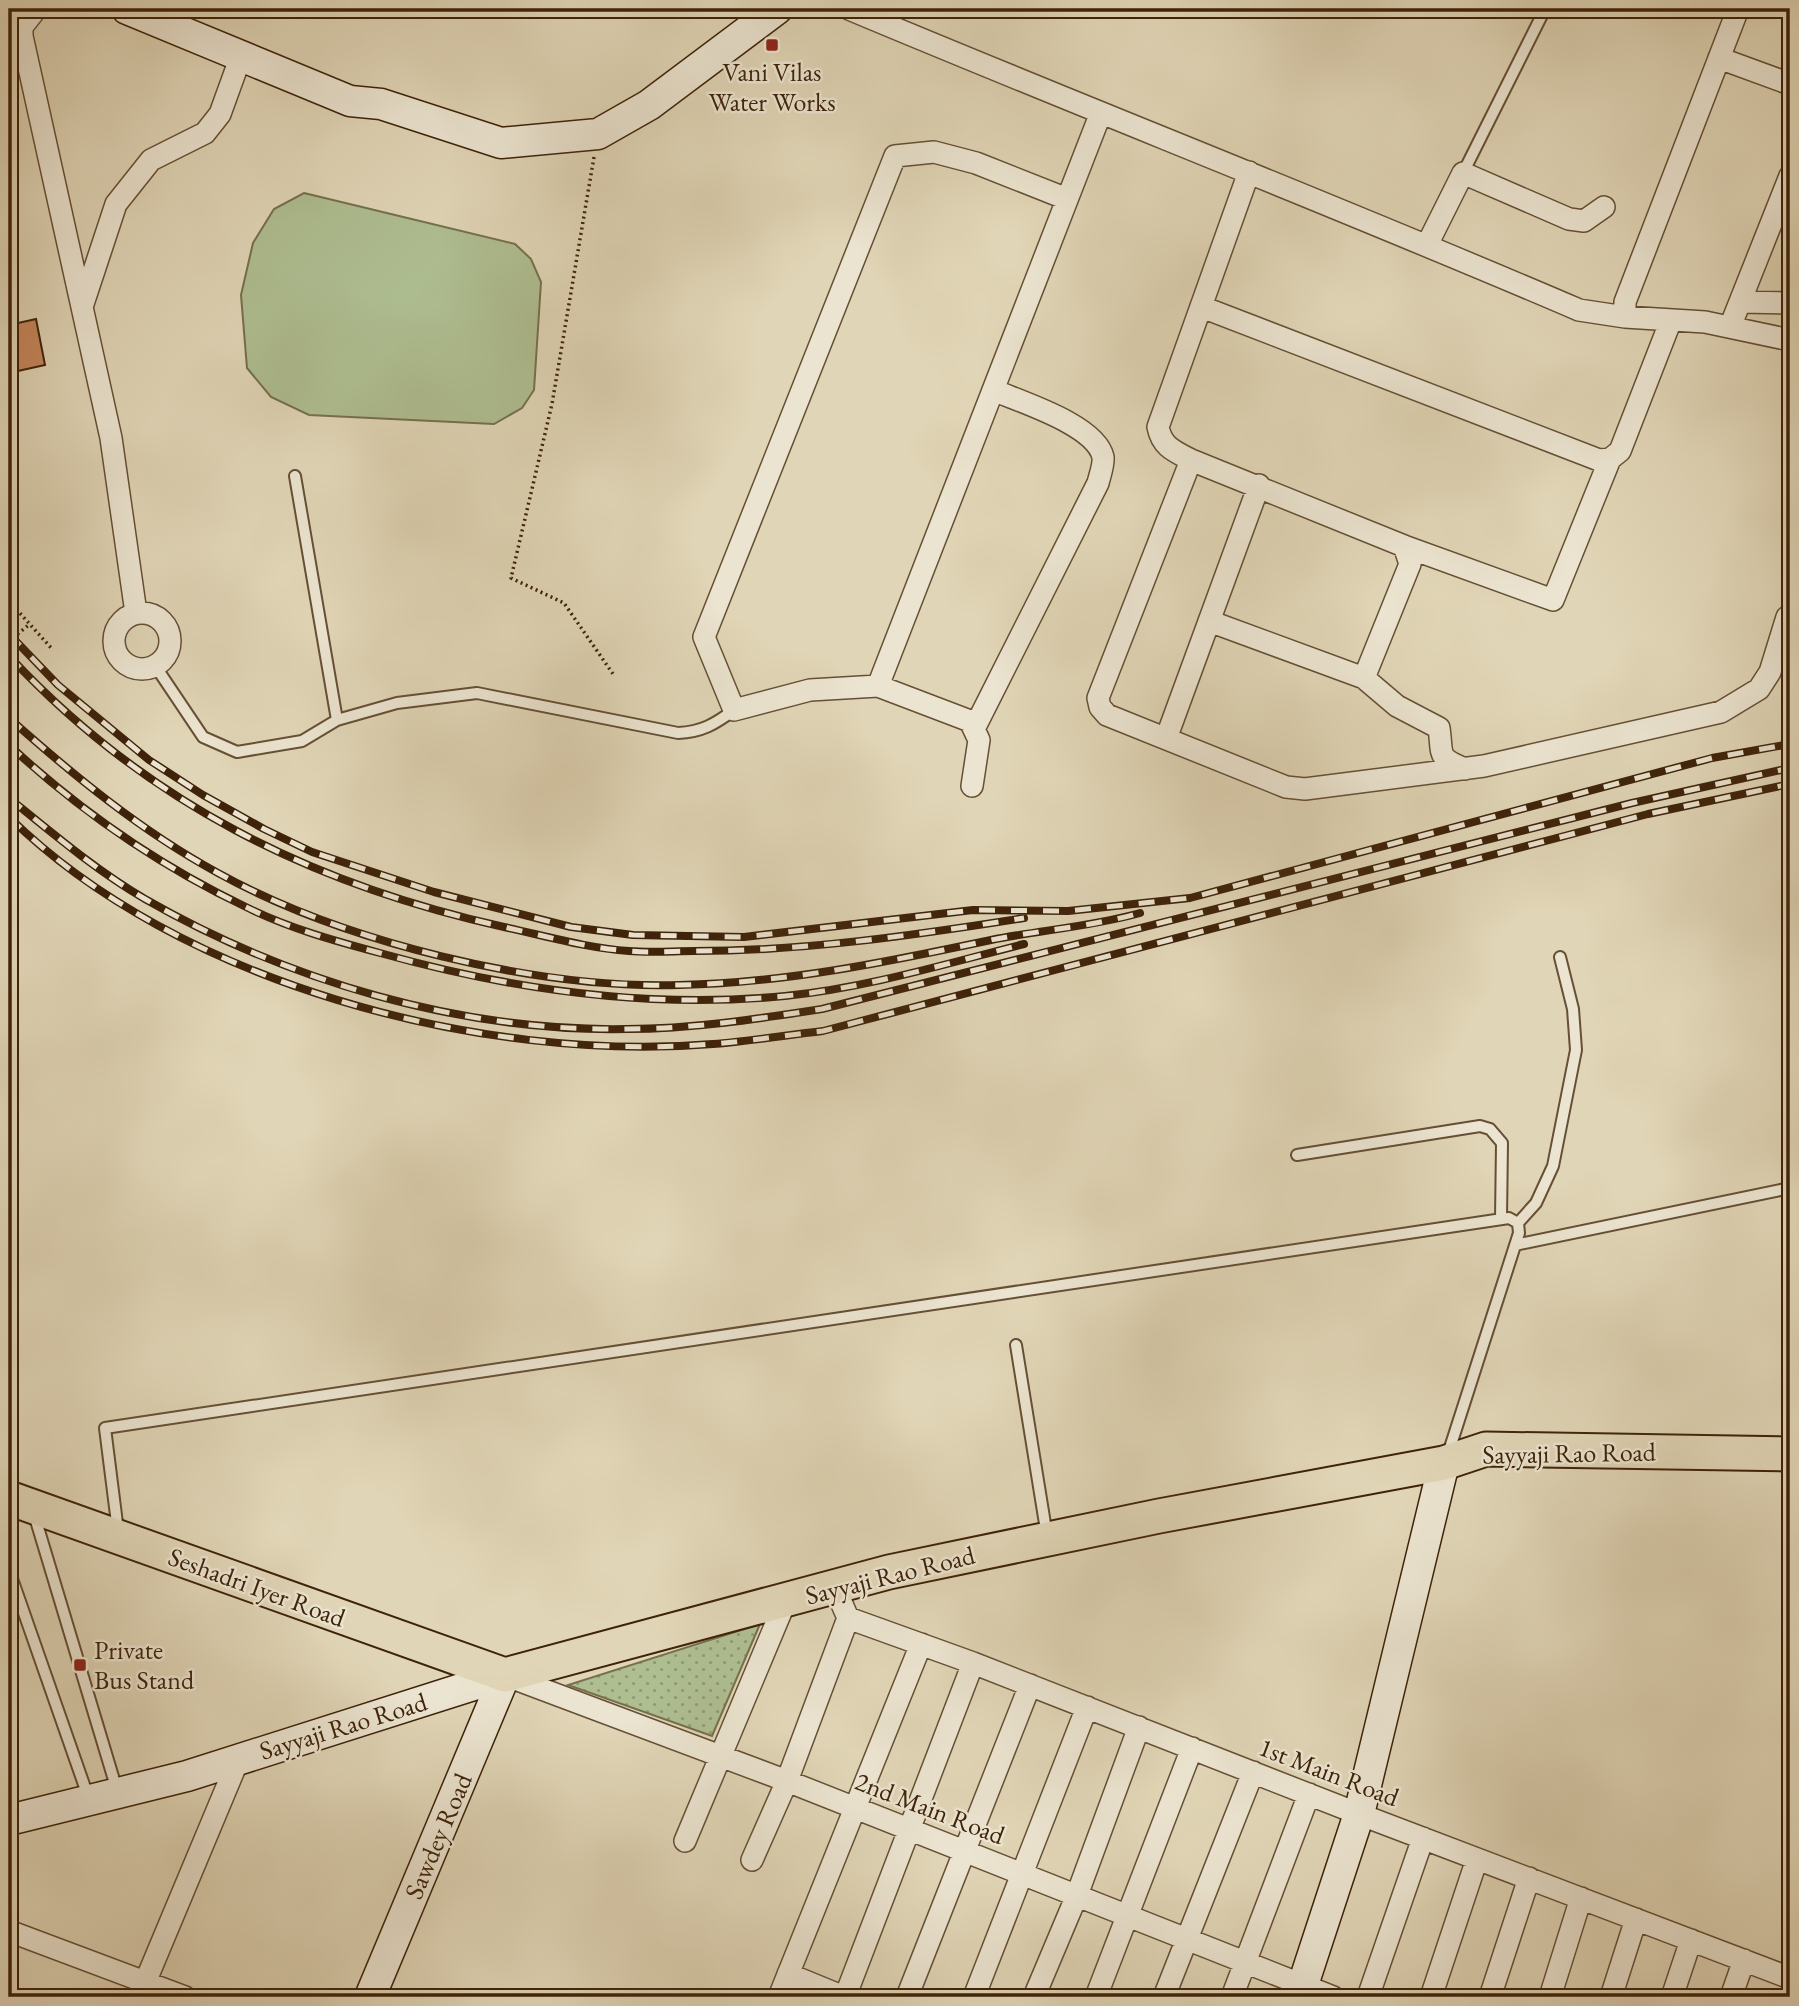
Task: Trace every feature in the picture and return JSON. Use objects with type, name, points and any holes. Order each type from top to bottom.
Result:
[{"type":"main road","points":[[127,9],[349,101],[382,104],[501,143],[598,134],[649,105],[777,9]]},
{"type":"main road","points":[[163,9],[263,51],[358,85],[382,104]]},
{"type":"main road","name":"Sayyaji Rao Road","points":[[9,1819],[187,1776],[505,1675],[889,1572],[1444,1463],[1486,1449],[1790,1454]]},
{"type":"main road","points":[[1301,1991],[1359,1814],[1444,1463]]},
{"type":"main road","name":"Seshadri Iyer Road","points":[[20,1502],[505,1675]]},
{"type":"main road","name":"Sawdey Road","points":[[370,1997],[505,1675]]},
{"type":"street","points":[[849,9],[1100,115],[1249,172],[1579,310],[1730,327],[1790,340]]},
{"type":"street","points":[[1625,317],[1625,302],[1738,9]]},
{"type":"street","points":[[30,12],[22,36],[111,439],[136,613]]},
{"type":"street","points":[[82,306],[116,204],[151,160],[205,133],[220,114],[241,56]]},
{"type":"street","points":[[1719,58],[1790,84]]},
{"type":"street","points":[[878,686],[1100,115]]},
{"type":"street","points":[[972,786],[979,740],[970,721],[878,686],[810,691],[734,710],[704,637],[895,156],[934,152],[976,163],[1067,199]]},
{"type":"street","points":[[1249,172],[1158,427],[1161,441],[1170,450],[1191,460],[1259,485],[1404,546],[1553,600],[1610,459],[1620,451],[1628,434],[1671,320]]},
{"type":"street","points":[[1427,245],[1463,173],[1569,219],[1584,221],[1604,207]]},
{"type":"street","points":[[1730,327],[1790,176]]},
{"type":"street","points":[[1740,302],[1790,303]]},
{"type":"street","points":[[1202,307],[1599,460],[1610,459]]},
{"type":"street","points":[[975,727],[1098,484],[1104,459],[1098,444],[1081,429],[993,390]]},
{"type":"street","points":[[1191,460],[1098,698],[1100,707],[1107,715],[1167,736],[1286,787],[1305,789],[1465,769],[1721,712],[1759,689],[1770,672],[1787,617]]},
{"type":"street","points":[[1167,736],[1259,485]]},
{"type":"street","points":[[1364,678],[1409,565],[1404,546]]},
{"type":"street","points":[[136,613],[155,615],[168,628],[170,646],[167,655],[156,667],[135,669],[120,659],[115,651],[114,641],[120,623],[136,613]]},
{"type":"street","points":[[1209,621],[1364,678],[1397,706],[1438,728],[1439,752],[1445,760],[1465,769]]},
{"type":"street","points":[[752,1860],[787,1781],[848,1618],[835,1588]]},
{"type":"street","points":[[685,1841],[718,1756],[786,1601]]},
{"type":"street","name":"1st Main Road","points":[[848,1618],[973,1663],[1790,1978]]},
{"type":"street","points":[[779,1997],[921,1644]]},
{"type":"street","points":[[788,1974],[845,1997],[973,1663]]},
{"type":"street","name":"2nd Main Road","points":[[505,1675],[1128,1914],[1244,1963],[1301,1991],[1334,1997]]},
{"type":"street","points":[[907,1997],[1030,1685]]},
{"type":"street","points":[[974,1997],[1087,1707]]},
{"type":"street","points":[[1034,1997],[1077,1895],[1139,1727]]},
{"type":"street","points":[[1096,1997],[1192,1748]]},
{"type":"street","points":[[142,1990],[239,1758]]},
{"type":"street","points":[[1164,1997],[1253,1772]]},
{"type":"street","points":[[1232,1997],[1309,1794]]},
{"type":"street","points":[[1368,1997],[1423,1838]]},
{"type":"street","points":[[1431,1997],[1476,1859]]},
{"type":"street","points":[[1490,1997],[1529,1878]]},
{"type":"street","points":[[1549,1997],[1581,1898]]},
{"type":"street","points":[[1611,1997],[1636,1919]]},
{"type":"street","points":[[9,1931],[142,1990],[186,1997]]},
{"type":"street","points":[[1672,1997],[1690,1940]]},
{"type":"street","points":[[1731,1997],[1744,1960]]},
{"type":"lane","points":[[1463,173],[1545,9]]},
{"type":"lane","points":[[295,476],[337,720]]},
{"type":"lane","points":[[156,667],[203,737],[237,752],[302,741],[337,720],[397,703],[477,693],[678,733],[697,732],[713,726],[734,710]]},
{"type":"lane","points":[[1444,1463],[1515,1245],[1518,1223],[1536,1203],[1553,1166],[1576,1050],[1573,1009],[1560,957]]},
{"type":"lane","points":[[1297,1155],[1480,1126],[1490,1129],[1502,1143],[1501,1219]]},
{"type":"lane","points":[[1515,1245],[1790,1188]]},
{"type":"lane","points":[[119,1538],[105,1428],[1501,1219],[1509,1218],[1518,1223]]},
{"type":"lane","points":[[1016,1346],[1048,1539]]},
{"type":"lane","points":[[20,1502],[104,1797]]},
{"type":"lane","points":[[9,1570],[104,1797]]},
{"type":"path","points":[[598,134],[552,404],[511,578],[564,603],[613,674]]},
{"type":"path","points":[[9,601],[53,650]]},
{"type":"path","points":[[9,641],[30,624]]},
{"type":"green space","points":[[304,193],[515,244],[531,259],[541,282],[534,390],[522,408],[494,424],[309,415],[271,397],[247,368],[241,295],[253,243],[274,209]]},
{"type":"green space","points":[[760,1624],[712,1736],[568,1685]]},
{"type":"building","points":[[36,319],[45,365],[9,373],[9,325]]},
{"type":"railway","points":[[9,634],[58,685],[149,760],[203,795],[264,829],[312,852],[434,892],[571,927],[633,935],[744,937],[973,910],[1068,911],[1190,898],[1712,758],[1790,744]]},
{"type":"railway","points":[[9,656],[61,708],[117,754],[174,795],[235,830],[298,861],[364,887],[433,909],[582,944],[646,952],[819,945],[1024,918]]},
{"type":"railway","points":[[9,718],[135,821],[218,873],[268,898],[381,940],[503,970],[623,984],[679,985],[758,980],[875,963],[1140,913]]},
{"type":"railway","points":[[9,745],[64,792],[121,835],[213,891],[278,921],[329,939],[480,977],[631,998],[682,1000],[785,996],[905,974],[1024,944]]},
{"type":"railway","points":[[9,798],[92,864],[145,899],[257,954],[317,977],[377,996],[439,1011],[502,1021],[564,1028],[651,1029],[749,1020],[822,1009],[1632,803],[1790,768]]},
{"type":"railway","points":[[9,817],[78,875],[158,925],[245,967],[337,1000],[432,1024],[528,1040],[623,1047],[713,1044],[823,1031],[1648,814],[1790,784]]},
{"type":"place","name":"Vani Vilas Water Works","points":[[772,45]]},
{"type":"place","name":"Private Bus Stand","points":[[80,1665]]}]
